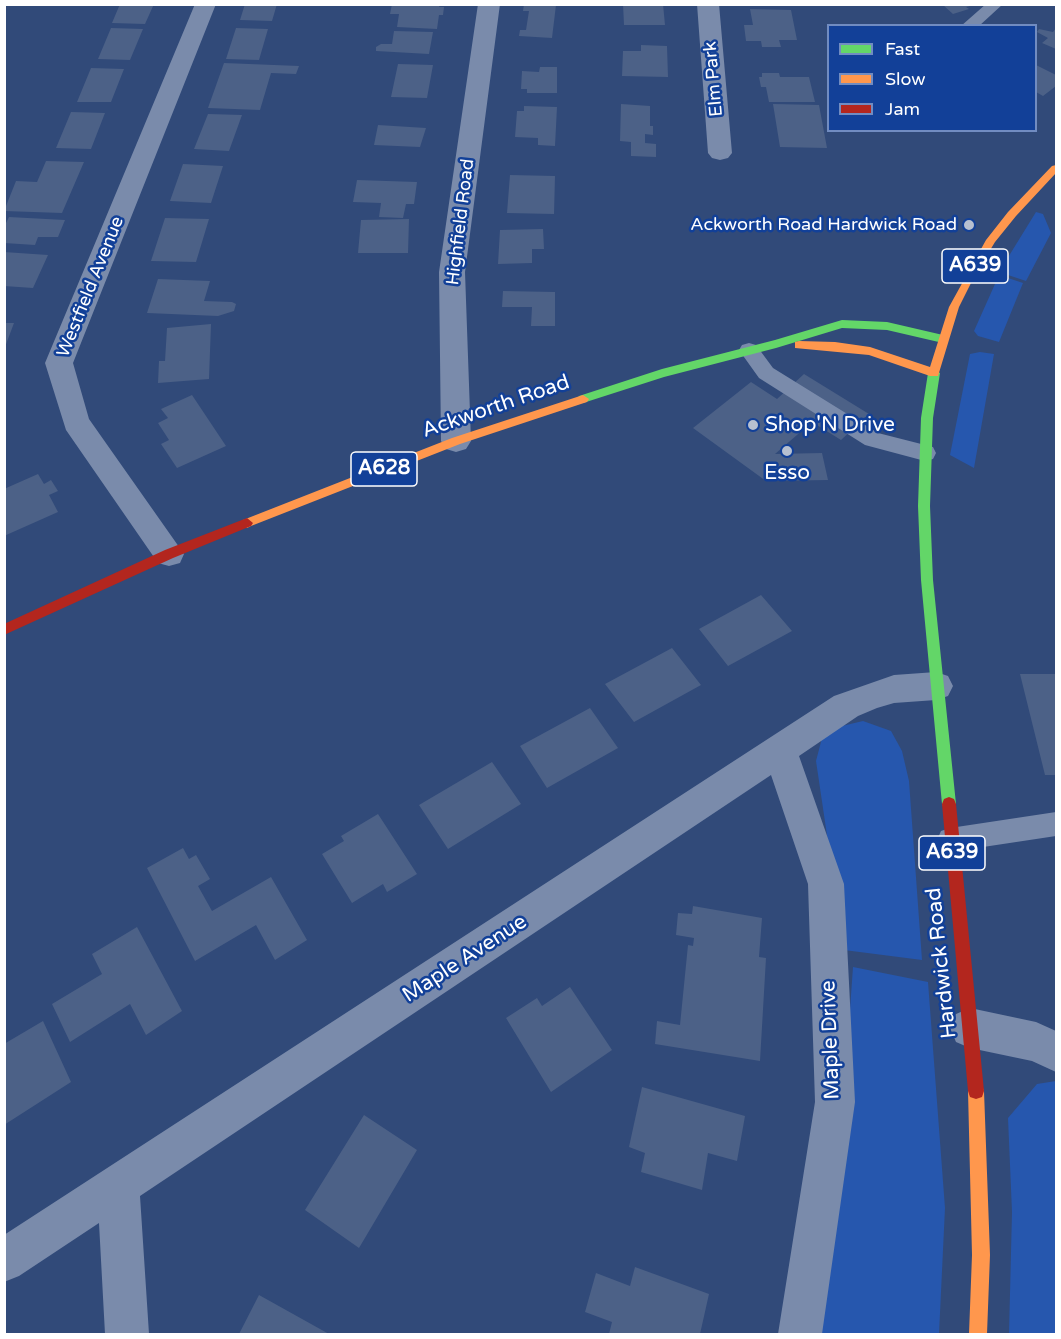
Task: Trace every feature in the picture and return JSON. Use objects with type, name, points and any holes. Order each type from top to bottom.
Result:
[{"type":"main road","name":"A639","points":[[934,373],[954,307],[991,240],[1012,214],[1056,168]]},
{"type":"main road","name":"Ackworth Road","points":[[4,630],[168,554],[456,441],[662,373],[776,344],[842,324],[887,326],[943,339]]},
{"type":"main road","name":"Ackworth Road","points":[[776,344],[835,346],[870,351],[934,373]]},
{"type":"main road","name":"Hardwick Road","points":[[934,373],[925,453],[924,506],[927,580],[950,840],[976,1089],[980,1232],[978,1335]]},
{"type":"street","name":"Westfield Avenue","points":[[168,554],[76,422],[59,363],[206,4]]},
{"type":"street","name":"Highfield Road","points":[[456,441],[452,272],[489,4]]},
{"type":"street","name":"Elm Park","points":[[708,4],[720,153]]},
{"type":"street","name":"Maple Avenue","points":[[4,1261],[118,1189],[846,706],[894,689],[936,686]]},
{"type":"street","name":"Maple Drive","points":[[780,751],[826,885],[835,1102],[800,1335]]},
{"type":"street","points":[[970,1029],[1036,1042],[1056,1052]]},
{"type":"street","points":[[118,1189],[127,1335]]},
{"type":"lane","points":[[971,24],[996,4]]},
{"type":"lane","points":[[749,350],[766,373],[872,439],[925,453]]},
{"type":"lane","points":[[950,840],[1056,824]]},
{"type":"shaded area","points":[[1036,212],[1043,214],[1051,233],[1026,281],[999,272]]},
{"type":"shaded area","points":[[999,275],[1023,283],[999,342],[978,336],[974,331]]},
{"type":"shaded area","points":[[980,352],[994,354],[974,468],[950,455],[970,354]]},
{"type":"shaded area","points":[[863,721],[891,731],[902,751],[909,781],[922,960],[844,950],[816,761],[822,738],[842,726]]},
{"type":"shaded area","points":[[853,967],[928,982],[945,1208],[939,1334],[814,1334],[836,1207]]},
{"type":"shaded area","points":[[1056,1081],[1056,1334],[1009,1334],[1012,1212],[1008,1118],[1037,1084]]},
{"type":"building","points":[[120,4],[154,4],[145,24],[112,23]]},
{"type":"building","points":[[245,4],[277,4],[272,21],[240,20]]},
{"type":"building","points":[[392,4],[440,5],[439,7],[444,7],[443,15],[439,15],[437,29],[397,27],[399,14],[390,14]]},
{"type":"building","points":[[524,4],[556,5],[552,38],[519,36],[520,30],[526,30],[529,11],[523,11]]},
{"type":"building","points":[[623,4],[663,4],[665,25],[624,25]]},
{"type":"building","points":[[943,5],[974,5],[953,14]]},
{"type":"building","points":[[750,9],[791,10],[797,40],[779,40],[781,47],[762,47],[761,41],[746,41],[744,25],[753,25]]},
{"type":"building","points":[[111,28],[143,29],[130,60],[98,59]]},
{"type":"building","points":[[236,28],[268,29],[259,60],[226,59]]},
{"type":"building","points":[[1056,28],[1056,49],[1042,43],[1048,38],[1037,32],[1039,29],[1053,32]]},
{"type":"building","points":[[394,31],[433,32],[429,54],[376,51],[376,47],[381,44],[392,44]]},
{"type":"building","points":[[641,45],[667,46],[668,77],[622,76],[623,51],[641,51]]},
{"type":"building","points":[[224,63],[299,66],[296,74],[271,73],[260,110],[208,108]]},
{"type":"building","points":[[398,64],[433,65],[427,98],[391,97]]},
{"type":"building","points":[[1037,66],[1056,75],[1056,86],[1043,96],[1037,93]]},
{"type":"building","points":[[540,67],[557,67],[557,93],[527,93],[527,89],[521,89],[522,71],[539,72]]},
{"type":"building","points":[[91,68],[124,69],[111,102],[77,102]]},
{"type":"building","points":[[762,73],[779,73],[780,77],[809,77],[815,102],[769,102],[766,87],[761,87],[759,77],[762,77]]},
{"type":"building","points":[[621,104],[650,106],[650,126],[653,126],[653,135],[645,134],[645,143],[656,144],[656,157],[631,156],[631,142],[620,141]]},
{"type":"building","points":[[773,104],[819,105],[827,148],[780,147]]},
{"type":"building","points":[[524,106],[557,107],[555,146],[538,145],[538,138],[515,137],[517,111],[524,111]]},
{"type":"building","points":[[71,112],[105,113],[91,149],[56,148]]},
{"type":"building","points":[[208,114],[242,115],[229,151],[194,149]]},
{"type":"building","points":[[378,125],[426,128],[420,147],[374,145]]},
{"type":"building","points":[[46,161],[84,162],[62,213],[4,211],[16,181],[37,182]]},
{"type":"building","points":[[183,164],[223,166],[211,203],[170,201]]},
{"type":"building","points":[[510,175],[555,176],[554,214],[507,213]]},
{"type":"building","points":[[357,180],[417,182],[414,204],[406,204],[403,218],[379,217],[381,203],[353,202]]},
{"type":"building","points":[[9,217],[65,220],[58,237],[38,237],[35,245],[4,243],[4,227]]},
{"type":"building","points":[[165,218],[209,219],[196,262],[151,261]]},
{"type":"building","points":[[409,219],[408,253],[358,253],[361,220]]},
{"type":"building","points":[[543,229],[544,249],[532,249],[532,263],[498,264],[500,230]]},
{"type":"building","points":[[4,252],[48,255],[33,288],[4,286]]},
{"type":"building","points":[[158,279],[210,281],[204,301],[232,302],[236,304],[234,311],[218,316],[147,313]]},
{"type":"building","points":[[503,291],[555,292],[555,326],[531,326],[532,307],[502,307]]},
{"type":"building","points":[[4,323],[14,323],[5,347],[4,347]]},
{"type":"building","points":[[211,324],[209,379],[158,383],[159,361],[165,361],[167,328]]},
{"type":"building","points":[[804,374],[869,414],[841,440],[812,422],[775,454],[822,453],[828,480],[766,481],[693,428],[751,382],[777,399]]},
{"type":"building","points":[[192,395],[226,446],[177,468],[161,444],[169,440],[158,423],[168,418],[161,409]]},
{"type":"building","points":[[38,474],[44,484],[51,480],[58,491],[49,495],[58,512],[4,536],[4,489]]},
{"type":"building","points":[[761,595],[792,631],[728,666],[699,629]]},
{"type":"building","points":[[672,648],[701,685],[634,722],[605,684]]},
{"type":"building","points":[[1020,674],[1056,674],[1056,775],[1045,775]]},
{"type":"building","points":[[590,708],[618,748],[547,788],[520,746]]},
{"type":"building","points":[[492,762],[521,804],[448,849],[419,805]]},
{"type":"building","points":[[378,814],[417,874],[387,892],[383,884],[352,903],[322,854],[344,841],[341,836]]},
{"type":"building","points":[[183,848],[189,859],[196,855],[210,879],[198,886],[212,911],[271,877],[307,940],[275,960],[256,925],[195,961],[147,868]]},
{"type":"building","points":[[693,906],[762,918],[759,957],[766,958],[760,1061],[655,1044],[657,1021],[680,1025],[688,945],[693,946],[694,938],[676,935],[678,913],[692,914]]},
{"type":"building","points":[[137,927],[182,1011],[146,1035],[130,1004],[70,1042],[52,1004],[102,974],[92,954]]},
{"type":"building","points":[[570,987],[612,1050],[551,1092],[506,1018],[537,998],[542,1006]]},
{"type":"building","points":[[43,1021],[71,1082],[4,1125],[4,1044]]},
{"type":"building","points":[[642,1087],[745,1116],[737,1161],[708,1153],[702,1190],[641,1172],[645,1153],[629,1147]]},
{"type":"building","points":[[364,1115],[417,1150],[359,1248],[305,1210]]},
{"type":"building","points":[[635,1267],[709,1294],[700,1334],[609,1334],[612,1322],[585,1312],[596,1273],[630,1286]]},
{"type":"building","points":[[259,1295],[329,1334],[239,1334]]},
{"type":"traffic: fast","points":[[583,399],[662,373],[776,344],[842,324],[887,326],[943,339]]},
{"type":"traffic: fast","points":[[934,373],[927,418],[924,506],[927,580],[949,804]]},
{"type":"traffic: slow","points":[[799,345],[835,346],[870,351],[934,373],[954,307],[970,275],[991,240],[1012,214],[1056,168]]},
{"type":"traffic: slow","points":[[247,523],[456,441],[583,399]]},
{"type":"traffic: slow","points":[[976,1091],[981,1255],[978,1334]]},
{"type":"traffic: jam","points":[[4,630],[169,554],[247,523]]},
{"type":"traffic: jam","points":[[949,804],[976,1091]]},
{"type":"place","name":"Ackworth Road Hardwick Road","points":[[969,225]]},
{"type":"place","name":"Shop'N Drive","points":[[753,425]]},
{"type":"place","name":"Esso","points":[[787,451]]}]
